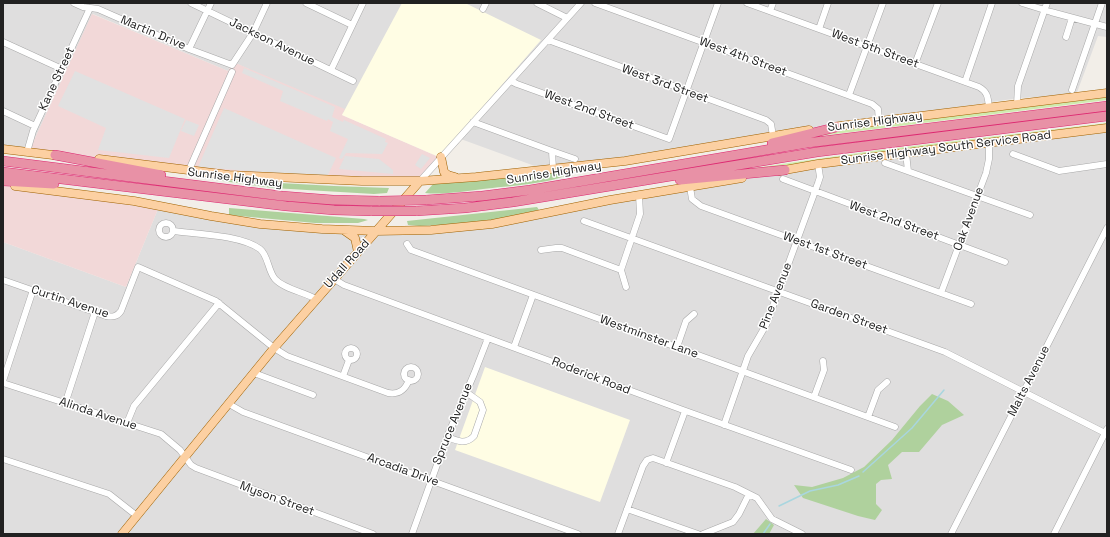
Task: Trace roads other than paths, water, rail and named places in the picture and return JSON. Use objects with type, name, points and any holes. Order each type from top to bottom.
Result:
[{"type":"highway","name":"Sunrise Highway","points":[[3,162],[301,198],[380,201],[426,200],[524,191],[822,141],[1107,106]]},
{"type":"highway","name":"Sunrise Highway","points":[[3,172],[286,206],[372,211],[416,211],[501,204],[817,152],[1107,116]]},
{"type":"highway","points":[[727,156],[762,145],[837,127]]},
{"type":"highway","points":[[54,155],[168,177],[203,186]]},
{"type":"highway","points":[[632,183],[672,181],[785,170]]},
{"type":"highway","points":[[3,183],[121,186]]},
{"type":"main road","name":"Sunrise Highway","points":[[3,149],[229,174],[349,181],[420,181],[460,179],[640,158],[773,136],[879,121],[1107,93]]},
{"type":"main road","name":"Sunrise Highway South Service Road","points":[[785,170],[818,164],[1107,128]]},
{"type":"main road","points":[[441,157],[445,173],[460,179]]},
{"type":"main road","points":[[3,183],[121,199],[260,224],[298,228],[376,231],[431,230],[474,226],[523,218],[610,200],[785,170]]},
{"type":"main road","name":"Udall Road","points":[[122,534],[274,348],[420,181]]},
{"type":"main road","points":[[344,230],[355,238],[358,252]]},
{"type":"street","name":"Martin Drive","points":[[74,3],[83,7],[98,9],[190,49],[233,65],[253,33]]},
{"type":"street","name":"Jackson Avenue","points":[[191,3],[353,81]]},
{"type":"street","points":[[190,49],[212,3]]},
{"type":"street","points":[[253,33],[267,3]]},
{"type":"street","points":[[306,3],[352,25]]},
{"type":"street","points":[[331,70],[363,3]]},
{"type":"street","points":[[537,3],[567,18]]},
{"type":"street","name":"Udall Road","points":[[420,181],[581,3]]},
{"type":"street","name":"West 4th Street","points":[[595,3],[876,106],[879,121]]},
{"type":"street","points":[[686,91],[718,3]]},
{"type":"street","name":"West 5th Street","points":[[747,3],[981,88],[987,95],[989,108]]},
{"type":"street","points":[[770,11],[773,3]]},
{"type":"street","points":[[819,29],[828,3]]},
{"type":"street","points":[[849,95],[883,3]]},
{"type":"street","points":[[915,64],[938,3]]},
{"type":"street","points":[[965,82],[992,3]]},
{"type":"street","points":[[1022,3],[1107,27]]},
{"type":"street","points":[[1017,104],[1018,86],[1047,3]]},
{"type":"street","points":[[1072,90],[1102,3]]},
{"type":"street","name":"Kane Street","points":[[27,152],[30,137],[90,8]]},
{"type":"street","points":[[1066,37],[1072,18]]},
{"type":"street","name":"West 3rd Street","points":[[548,40],[768,121],[772,126],[773,136]]},
{"type":"street","points":[[3,42],[62,69]]},
{"type":"street","points":[[189,170],[232,72]]},
{"type":"street","name":"West 2nd Street","points":[[511,81],[669,139],[686,91]]},
{"type":"street","points":[[3,111],[35,126]]},
{"type":"street","points":[[473,122],[575,159]]},
{"type":"street","name":"Oak Avenue","points":[[941,293],[988,166],[989,143]]},
{"type":"street","points":[[552,151],[553,169]]},
{"type":"street","points":[[906,153],[908,171]]},
{"type":"street","points":[[1013,154],[1060,171],[1107,164]]},
{"type":"street","points":[[885,163],[1030,215]]},
{"type":"street","name":"Pine Avenue","points":[[724,425],[752,348],[766,325],[796,240],[815,192],[819,180],[818,164]]},
{"type":"street","name":"West 2nd Street","points":[[783,179],[1005,262]]},
{"type":"street","name":"West 1st Street","points":[[690,187],[692,199],[695,203],[701,206],[971,304]]},
{"type":"street","points":[[626,287],[621,270],[641,211],[639,195]]},
{"type":"street","name":"Garden Street","points":[[584,221],[945,352],[1023,392],[1106,431]]},
{"type":"street","name":"Malts Avenue","points":[[951,534],[1107,228]]},
{"type":"street","points":[[173,231],[236,239],[252,245],[261,250],[274,279],[281,284],[316,299]]},
{"type":"street","name":"Westminster Lane","points":[[406,244],[411,250],[894,427]]},
{"type":"street","points":[[542,250],[562,248],[621,270]]},
{"type":"street","name":"Curtin Avenue","points":[[3,280],[111,317],[119,314],[138,268],[209,297],[219,303],[274,348],[287,356],[394,394],[400,392],[408,380]]},
{"type":"street","name":"Roderick Road","points":[[334,279],[344,285],[685,411],[851,470]]},
{"type":"street","points":[[3,382],[32,290]]},
{"type":"street","points":[[514,347],[533,295]]},
{"type":"street","points":[[127,423],[134,406],[219,303]]},
{"type":"street","points":[[65,404],[95,312]]},
{"type":"street","points":[[677,347],[686,321],[694,314]]},
{"type":"street","name":"Spruce Avenue","points":[[412,534],[447,438],[488,338]]},
{"type":"street","points":[[343,376],[349,360]]},
{"type":"street","points":[[814,397],[824,370],[822,361]]},
{"type":"street","points":[[254,373],[313,395]]},
{"type":"street","name":"Alinda Avenue","points":[[3,382],[65,404],[161,434],[180,450],[185,457]]},
{"type":"street","points":[[868,417],[878,390],[887,382]]},
{"type":"street","points":[[447,438],[465,442],[474,436],[484,410],[483,405],[466,392]]},
{"type":"street","name":"Arcadia Drive","points":[[229,404],[243,412],[578,534]]},
{"type":"street","points":[[666,463],[685,411]]},
{"type":"street","points":[[1054,534],[1106,431]]},
{"type":"street","name":"Myson Street","points":[[185,457],[191,465],[198,470],[373,534]]},
{"type":"street","points":[[618,534],[642,466],[646,460],[653,458],[757,498],[772,519],[802,534]]},
{"type":"street","points":[[3,459],[109,494],[137,516]]},
{"type":"street","points":[[703,534],[733,522],[739,514],[749,494]]},
{"type":"street","points":[[627,509],[698,534]]},
{"type":"waterway","points":[[863,472],[912,428],[944,390]]},
{"type":"waterway","points":[[779,506],[810,491],[838,485],[859,476]]},
{"type":"waterway","points":[[763,534],[770,524]]}]
